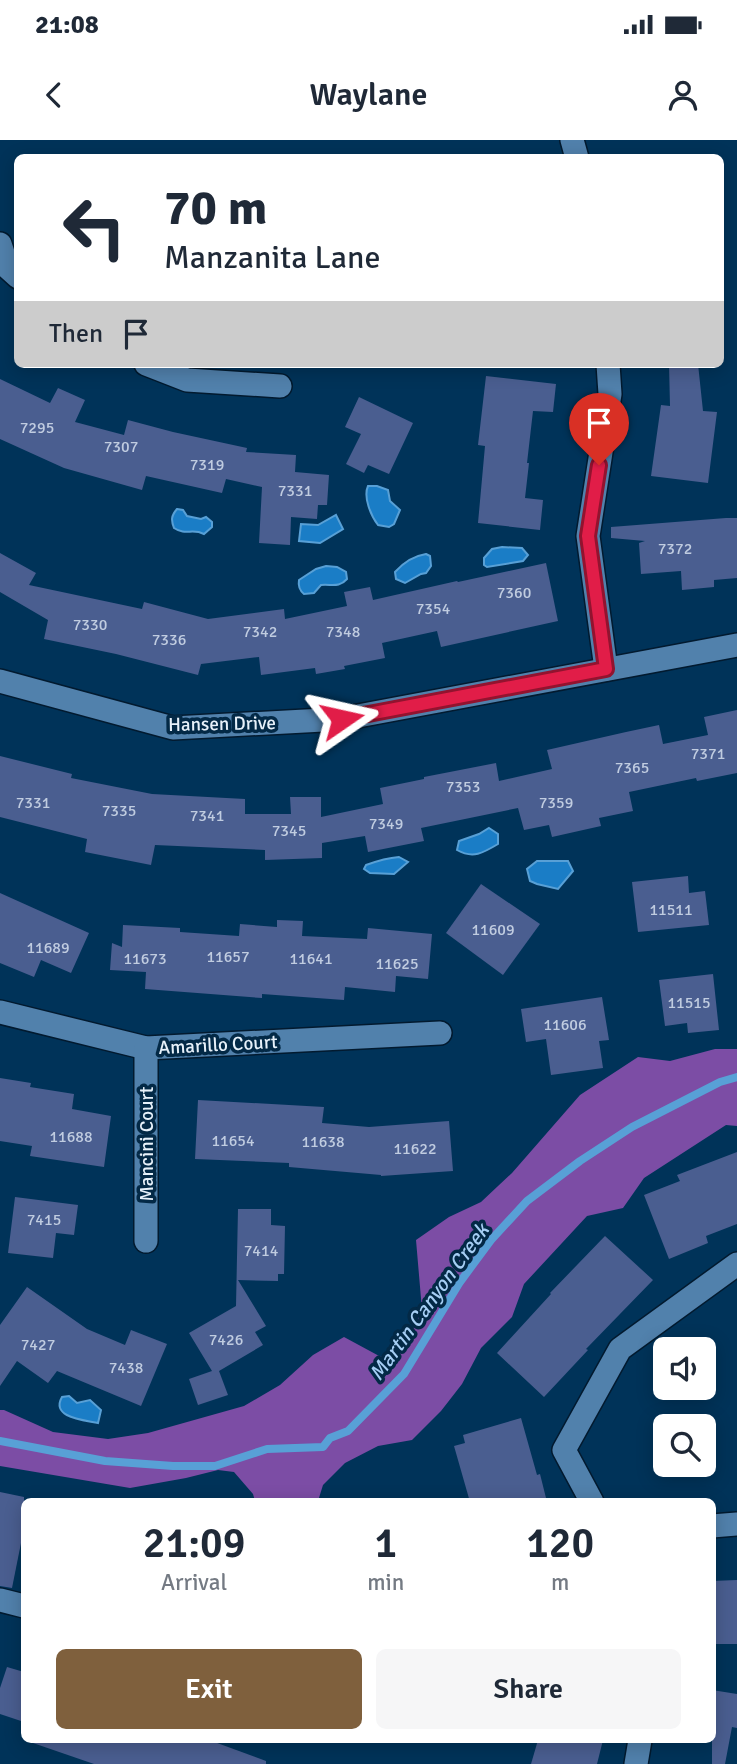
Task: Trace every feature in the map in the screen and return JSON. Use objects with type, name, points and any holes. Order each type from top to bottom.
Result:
[{"type":"street","points":[[0,244],[8,268],[14,273]]},
{"type":"street","points":[[156,368],[187,380],[280,386]]},
{"type":"street","points":[[606,669],[588,536],[611,394],[608,368]]},
{"type":"street","name":"Hansen Drive","points":[[0,681],[173,728],[342,719],[737,645]]},
{"type":"street","name":"Amarillo Court","points":[[0,1012],[146,1048],[440,1034]]},
{"type":"street","name":"Mancini Court","points":[[146,1048],[146,1241]]},
{"type":"street","points":[[590,1498],[564,1450],[620,1349],[737,1264]]},
{"type":"street","points":[[716,1525],[737,1524]]},
{"type":"street","points":[[0,1600],[21,1605]]},
{"type":"street","points":[[636,1764],[640,1743]]},
{"type":"shaded area","points":[[715,1049],[737,1049],[737,1126],[726,1125],[644,1178],[623,1208],[587,1216],[524,1284],[512,1317],[481,1348],[462,1384],[441,1411],[412,1440],[378,1446],[345,1463],[323,1485],[319,1498],[254,1498],[234,1472],[218,1470],[130,1488],[0,1466],[0,1410],[53,1432],[108,1439],[148,1433],[244,1406],[280,1385],[313,1355],[344,1337],[381,1357],[407,1342],[422,1310],[416,1240],[449,1217],[481,1202],[512,1173],[580,1095],[638,1057],[670,1061]]},
{"type":"water","points":[[368,486],[388,490],[390,501],[400,510],[394,524],[389,527],[378,525],[373,517],[367,501]]},
{"type":"water","points":[[177,509],[183,510],[187,516],[201,519],[206,517],[212,522],[212,527],[204,534],[174,528],[172,520]]},
{"type":"water","points":[[336,515],[343,529],[320,543],[299,541],[301,524],[318,525]]},
{"type":"water","points":[[522,548],[528,555],[523,561],[487,567],[484,565],[484,558],[492,549]]},
{"type":"water","points":[[426,554],[430,556],[431,566],[426,573],[405,583],[396,579],[395,572],[402,565]]},
{"type":"water","points":[[326,566],[337,567],[346,572],[347,579],[338,585],[321,585],[314,593],[304,594],[299,588],[299,580]]},
{"type":"water","points":[[489,828],[498,834],[498,844],[478,854],[457,850],[459,841]]},
{"type":"water","points":[[399,857],[408,862],[394,874],[370,873],[364,869],[366,865]]},
{"type":"water","points":[[537,861],[568,861],[573,871],[558,889],[537,884],[530,881],[527,869]]},
{"type":"water","points":[[69,1396],[77,1403],[90,1400],[101,1410],[98,1423],[65,1414],[60,1404],[62,1397]]},
{"type":"building","points":[[669,368],[698,368],[703,411],[717,412],[708,483],[651,476],[661,405],[670,406]]},
{"type":"building","points":[[486,376],[556,384],[553,412],[533,411],[527,463],[525,498],[543,500],[540,530],[478,523],[485,446],[478,445]]},
{"type":"building","points":[[0,379],[50,403],[58,388],[85,400],[75,422],[124,435],[128,420],[247,448],[246,452],[296,455],[295,472],[329,475],[327,505],[318,505],[317,519],[291,517],[290,545],[259,543],[262,487],[226,479],[222,493],[146,476],[142,490],[64,468],[0,439]]},
{"type":"building","points":[[359,397],[413,423],[389,474],[368,465],[364,473],[346,464],[361,434],[345,427]]},
{"type":"building","points":[[737,518],[737,578],[714,580],[714,587],[682,590],[681,571],[641,574],[639,543],[645,541],[611,538],[611,527]]},
{"type":"building","points":[[0,553],[36,573],[29,585],[142,609],[144,602],[208,619],[284,609],[285,619],[347,606],[344,592],[370,587],[373,600],[546,563],[558,621],[441,647],[437,631],[382,643],[385,658],[316,674],[315,668],[261,675],[259,657],[201,664],[198,675],[44,639],[48,620],[0,592]]},
{"type":"building","points":[[737,710],[737,773],[697,781],[696,778],[629,792],[633,811],[599,818],[601,826],[552,837],[549,825],[524,830],[518,808],[421,828],[424,841],[368,852],[365,836],[322,843],[322,858],[265,860],[265,850],[155,845],[151,865],[85,852],[87,839],[0,817],[0,756],[72,774],[71,778],[152,794],[245,799],[245,814],[291,814],[290,797],[321,797],[321,817],[383,804],[380,788],[424,777],[496,763],[499,781],[552,769],[547,750],[659,725],[663,744],[708,735],[704,717]]},
{"type":"building","points":[[688,876],[689,893],[705,891],[709,925],[638,932],[632,882]]},
{"type":"building","points":[[481,884],[540,924],[503,975],[446,933]]},
{"type":"building","points":[[0,893],[89,933],[71,973],[41,960],[34,977],[0,963]]},
{"type":"building","points":[[277,920],[303,921],[302,936],[367,939],[368,928],[432,934],[428,979],[396,976],[395,992],[345,987],[344,1000],[262,994],[262,998],[145,989],[146,972],[110,970],[112,943],[122,947],[123,925],[180,928],[180,932],[239,936],[240,924],[277,927]]},
{"type":"building","points":[[713,974],[719,1030],[688,1033],[687,1023],[665,1026],[659,980]]},
{"type":"building","points":[[602,997],[609,1040],[599,1041],[603,1068],[551,1075],[546,1039],[526,1042],[521,1009]]},
{"type":"building","points":[[0,1078],[31,1083],[30,1087],[74,1094],[72,1109],[111,1116],[104,1167],[30,1156],[32,1146],[0,1141]]},
{"type":"building","points":[[198,1100],[324,1107],[322,1123],[369,1127],[449,1121],[453,1171],[381,1176],[289,1167],[289,1163],[195,1159]]},
{"type":"building","points":[[737,1152],[737,1224],[706,1236],[708,1243],[669,1259],[644,1195],[680,1181],[677,1175]]},
{"type":"building","points":[[15,1197],[78,1205],[74,1235],[56,1233],[53,1258],[8,1253]]},
{"type":"building","points":[[238,1209],[271,1209],[271,1225],[285,1226],[284,1274],[278,1274],[278,1281],[238,1280],[266,1326],[255,1332],[263,1345],[219,1371],[228,1395],[198,1405],[189,1379],[212,1371],[189,1333],[236,1306]]},
{"type":"building","points":[[605,1236],[653,1280],[544,1397],[497,1353]]},
{"type":"building","points":[[27,1287],[87,1329],[125,1345],[131,1330],[167,1344],[141,1406],[57,1371],[48,1383],[17,1361],[0,1386],[0,1325]]},
{"type":"building","points":[[521,1418],[546,1498],[469,1498],[454,1446],[465,1443],[463,1435]]},
{"type":"building","points":[[0,1492],[24,1498],[21,1498],[21,1543],[12,1588],[0,1586]]},
{"type":"building","points":[[737,1580],[737,1644],[716,1644],[716,1581]]},
{"type":"building","points":[[7,1667],[21,1671],[21,1721],[0,1714],[0,1688]]},
{"type":"building","points":[[716,1691],[737,1694],[737,1728],[732,1727],[725,1764],[712,1764],[712,1743],[716,1743]]},
{"type":"building","points":[[33,1743],[217,1743],[266,1761],[266,1764],[94,1764]]},
{"type":"building","points":[[537,1743],[602,1743],[597,1764],[531,1764]]},
{"type":"waterway","name":"Martin Canyon Creek","points":[[0,1441],[105,1461],[173,1466],[215,1466],[267,1449],[323,1447],[330,1438],[348,1431],[404,1374],[460,1282],[491,1240],[527,1201],[580,1161],[632,1127],[720,1082],[737,1077]]},
{"type":"route","points":[[342,719],[606,669],[588,536],[599,465]]}]
